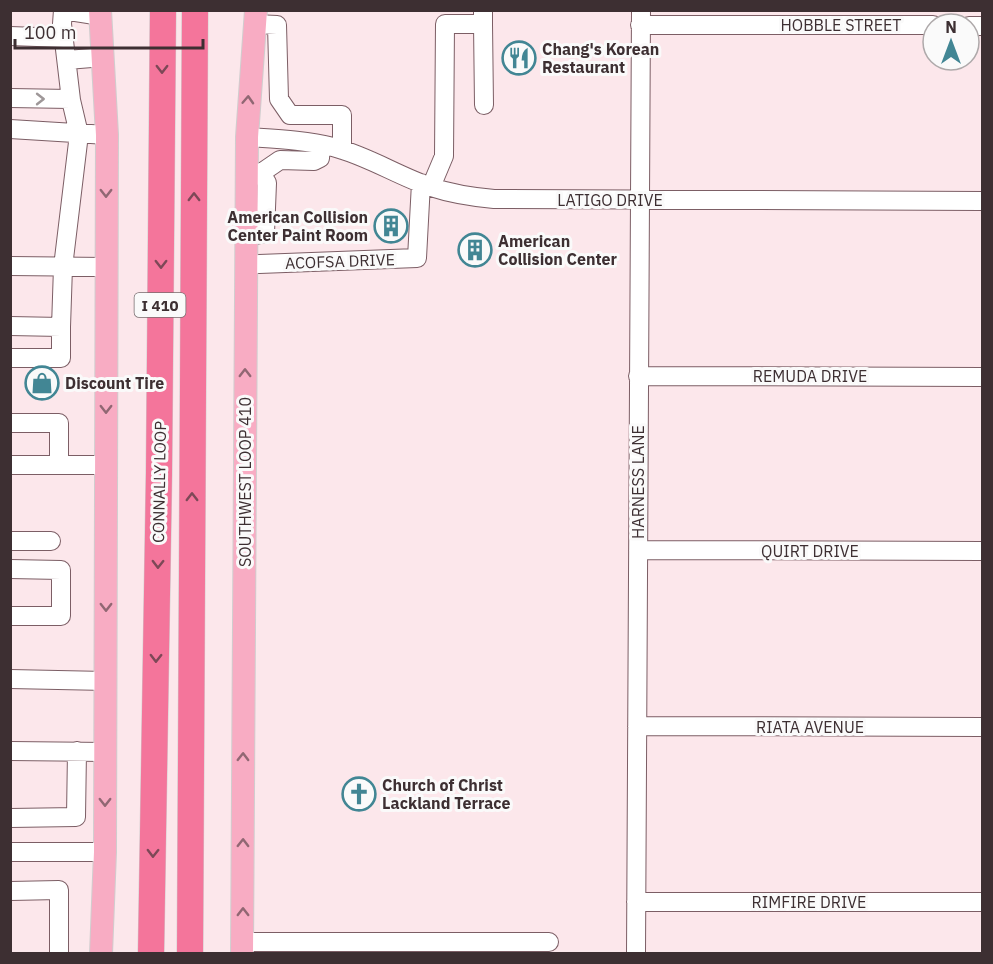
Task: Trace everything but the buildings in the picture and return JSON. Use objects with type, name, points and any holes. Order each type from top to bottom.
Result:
[{"type":"highway","name":"CONNALLY LOOP","points":[[151,954],[159,473],[163,10]]},
{"type":"highway","name":"CONNALLY LOOP","points":[[190,954],[195,10]]},
{"type":"main road","points":[[100,13],[104,57],[106,135],[106,752],[101,954]]},
{"type":"main road","name":"SOUTHWEST LOOP 410","points":[[242,948],[246,237],[254,173],[247,137],[255,17]]},
{"type":"street","points":[[10,358],[61,358],[63,267],[79,134],[70,99],[63,10],[100,13]]},
{"type":"street","points":[[255,17],[277,25],[279,99],[290,115],[289,160]]},
{"type":"street","points":[[426,185],[444,156],[445,24],[483,17],[484,105]]},
{"type":"street","name":"HOBBLE STREET","points":[[641,18],[921,25]]},
{"type":"street","name":"HARNESS LANE","points":[[636,954],[641,18]]},
{"type":"street","points":[[10,36],[64,38]]},
{"type":"street","points":[[67,60],[104,57]]},
{"type":"street","points":[[10,98],[70,99]]},
{"type":"street","points":[[290,115],[342,115],[342,150]]},
{"type":"street","points":[[10,129],[106,135]]},
{"type":"street","name":"LATIGO DRIVE","points":[[247,137],[290,139],[342,150],[426,185],[464,196],[494,199],[982,201]]},
{"type":"street","points":[[254,173],[280,160],[314,161],[320,158],[321,145]]},
{"type":"street","name":"ACOFSA DRIVE","points":[[259,264],[417,258],[426,185]]},
{"type":"street","points":[[10,266],[106,267]]},
{"type":"street","points":[[10,326],[62,327]]},
{"type":"street","name":"REMUDA DRIVE","points":[[638,376],[982,377]]},
{"type":"street","points":[[10,423],[59,423],[59,464]]},
{"type":"street","points":[[10,465],[106,465]]},
{"type":"street","points":[[10,541],[51,541]]},
{"type":"street","name":"QUIRT DRIVE","points":[[638,550],[982,551]]},
{"type":"street","points":[[10,569],[61,570],[61,616],[10,616]]},
{"type":"street","points":[[10,679],[106,681]]},
{"type":"street","name":"RIATA AVENUE","points":[[637,726],[982,727]]},
{"type":"street","points":[[10,751],[106,752]]},
{"type":"street","points":[[10,818],[76,817],[77,752]]},
{"type":"street","points":[[10,852],[105,852]]},
{"type":"street","points":[[10,891],[59,890],[59,954]]},
{"type":"street","name":"RIMFIRE DRIVE","points":[[636,902],[982,902]]},
{"type":"street","points":[[242,948],[425,948],[549,942]]},
{"type":"place","name":"Chang's Korean Restaurant","points":[[519,58]]},
{"type":"place","name":"American Collision Center Paint Room","points":[[391,226]]},
{"type":"place","name":"American Collision Center","points":[[475,250]]},
{"type":"place","name":"Discount Tire","points":[[42,383]]},
{"type":"place","name":"Church of Christ Lackland Terrace","points":[[359,794]]}]
